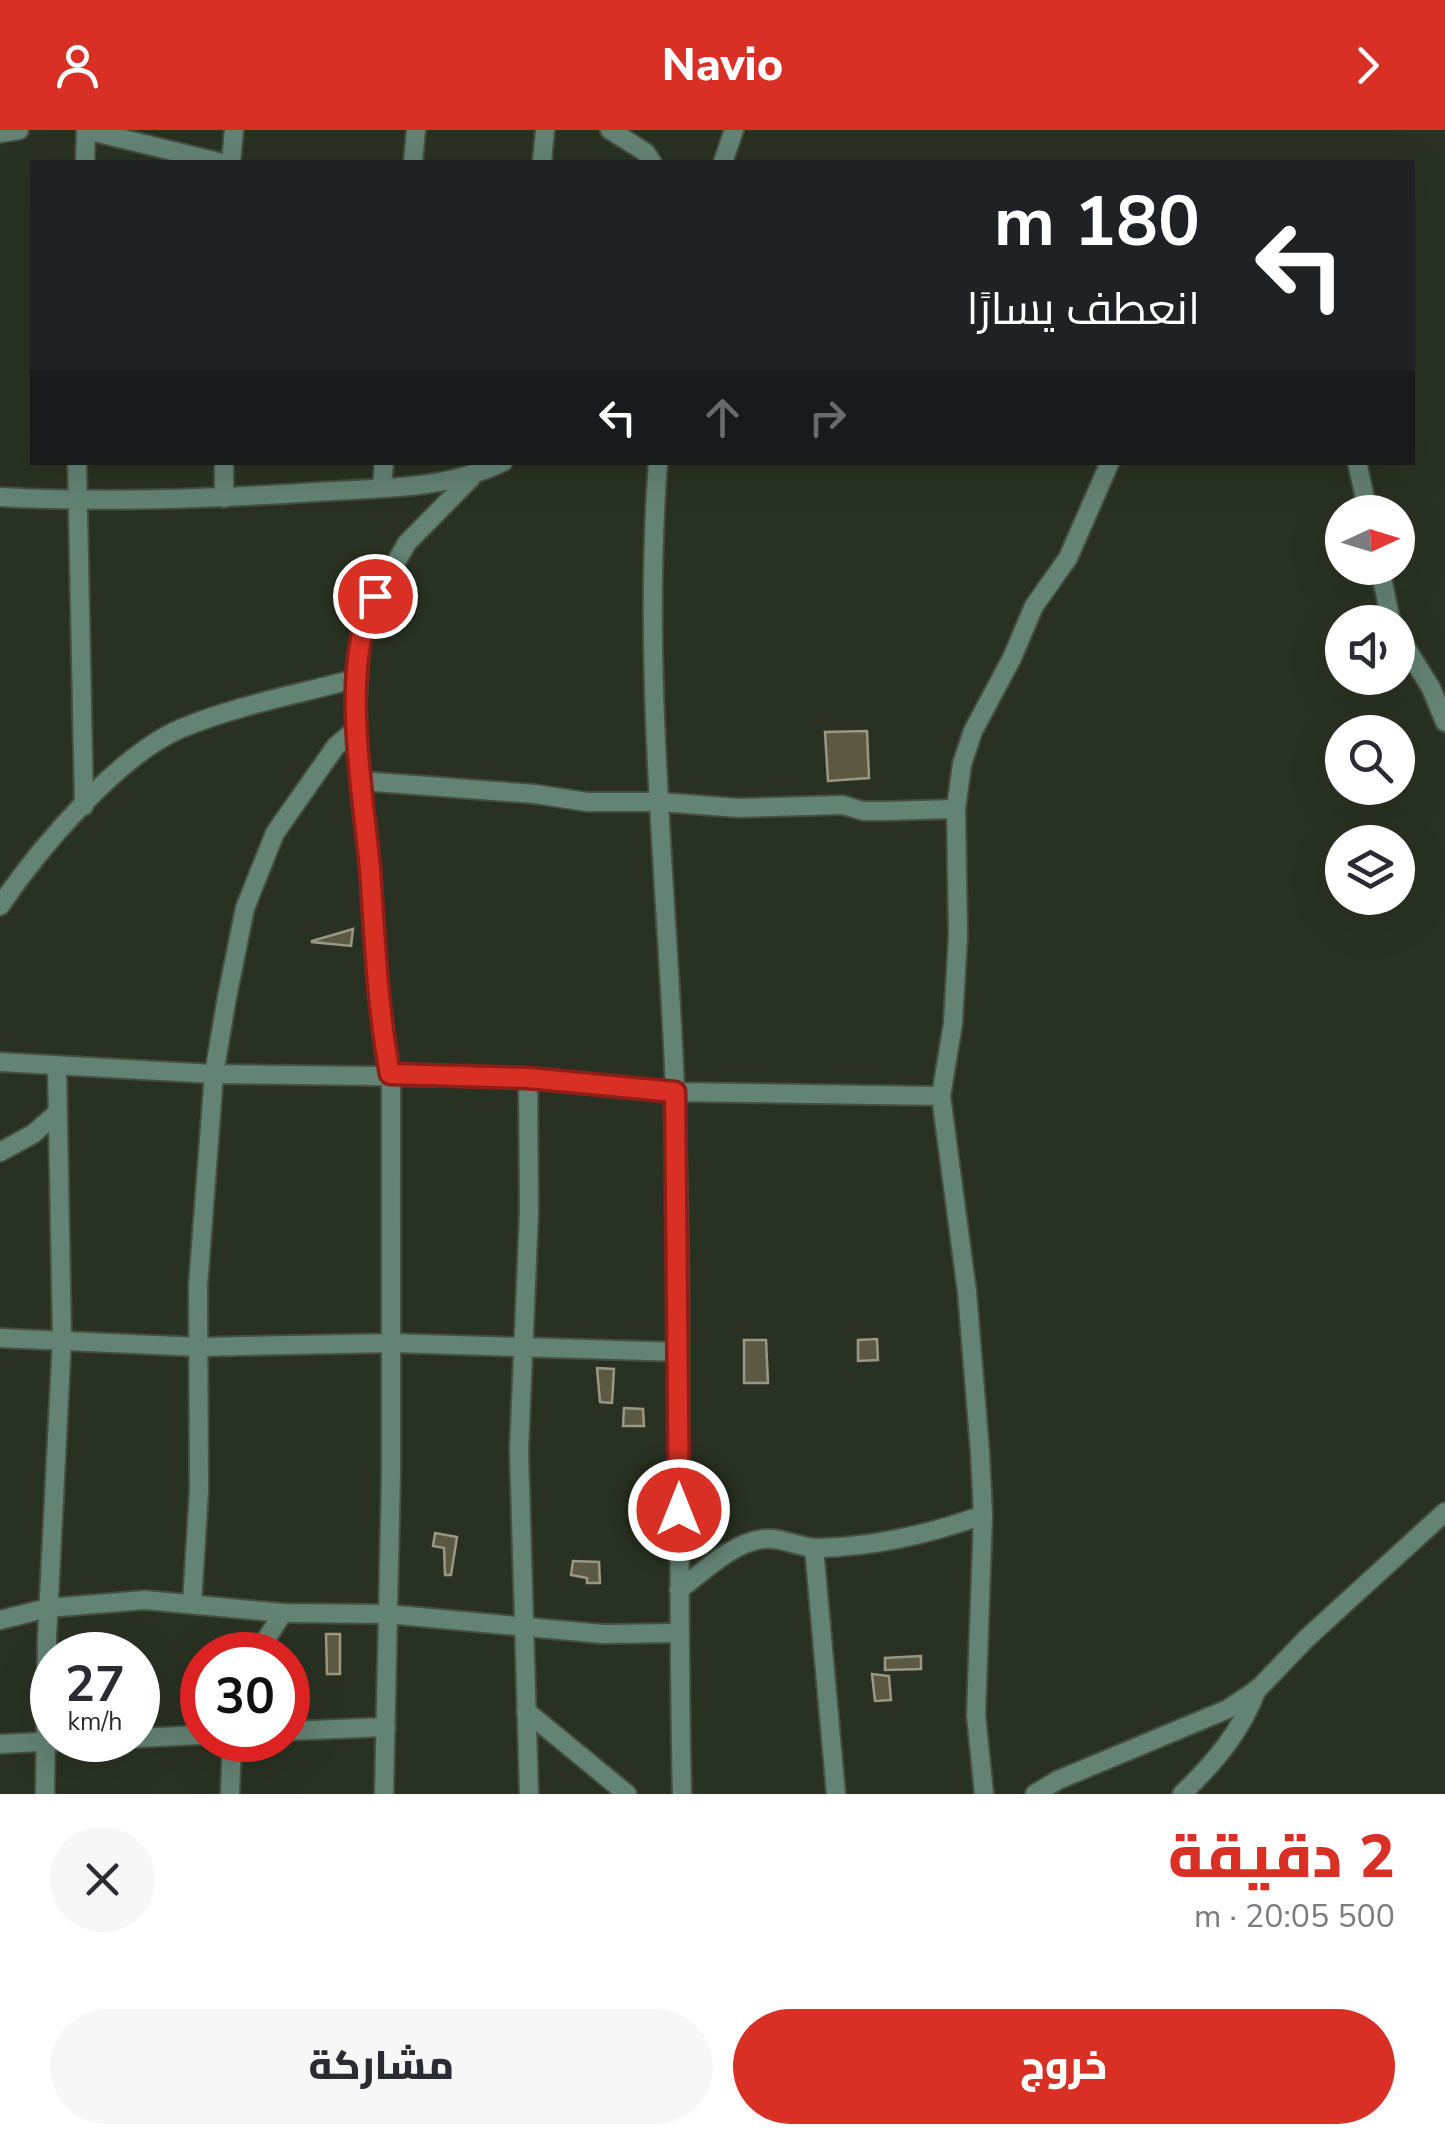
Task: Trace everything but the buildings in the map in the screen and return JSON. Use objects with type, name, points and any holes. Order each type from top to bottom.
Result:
[{"type":"street","points":[[0,133],[19,130]]},
{"type":"street","points":[[85,160],[86,130],[210,160]]},
{"type":"street","points":[[231,160],[234,130]]},
{"type":"street","points":[[413,160],[416,130]]},
{"type":"street","points":[[542,160],[545,130]]},
{"type":"street","points":[[610,130],[646,152],[651,160]]},
{"type":"street","points":[[724,160],[734,130]]},
{"type":"street","points":[[76,465],[84,806]]},
{"type":"street","points":[[224,465],[224,498]]},
{"type":"street","points":[[382,488],[384,465]]},
{"type":"street","points":[[384,1794],[392,1344],[390,1074],[376,978],[355,730],[358,678],[364,617],[407,544],[472,478],[497,465]]},
{"type":"street","points":[[658,465],[654,592],[675,1092],[682,1794]]},
{"type":"street","points":[[984,1794],[976,1696],[983,1514],[967,1292],[941,1096],[954,1023],[958,936],[956,809],[962,764],[973,730],[1012,658],[1034,606],[1068,558],[1109,465]]},
{"type":"street","points":[[1358,465],[1364,495]]},
{"type":"street","points":[[0,498],[224,498],[472,478]]},
{"type":"street","points":[[1415,662],[1445,722]]},
{"type":"street","points":[[0,906],[22,874],[128,762],[177,730],[234,710],[358,678]]},
{"type":"street","points":[[192,1602],[199,1491],[198,1286],[214,1074],[246,908],[275,833],[336,746],[355,730]]},
{"type":"street","points":[[361,781],[535,794],[587,802],[739,808],[843,805],[884,812],[956,809]]},
{"type":"street","points":[[0,1062],[214,1074],[528,1078],[675,1092],[941,1096]]},
{"type":"street","points":[[47,1632],[62,1338],[57,1068]]},
{"type":"street","points":[[528,1078],[525,1346],[519,1450],[529,1794]]},
{"type":"street","points":[[0,1152],[34,1134],[57,1113]]},
{"type":"street","points":[[0,1338],[199,1347],[392,1344],[680,1352]]},
{"type":"street","points":[[1035,1794],[1058,1780],[1228,1709],[1258,1689],[1445,1512]]},
{"type":"street","points":[[678,1590],[735,1549],[765,1539],[814,1548],[935,1532],[983,1514]]},
{"type":"street","points":[[814,1548],[836,1794]]},
{"type":"street","points":[[0,1620],[48,1608],[146,1600],[283,1613],[386,1614],[603,1634],[678,1632]]},
{"type":"street","points":[[271,1632],[283,1613]]},
{"type":"street","points":[[1182,1794],[1223,1752],[1247,1716],[1258,1689]]},
{"type":"street","points":[[526,1711],[627,1794]]},
{"type":"street","points":[[310,1730],[386,1727]]},
{"type":"street","points":[[0,1744],[30,1743]]},
{"type":"street","points":[[44,1762],[45,1794]]},
{"type":"street","points":[[230,1794],[231,1762]]},
{"type":"route","points":[[375,596],[364,617],[355,730],[370,868],[376,978],[390,1074],[528,1078],[675,1092],[679,1510]]}]
